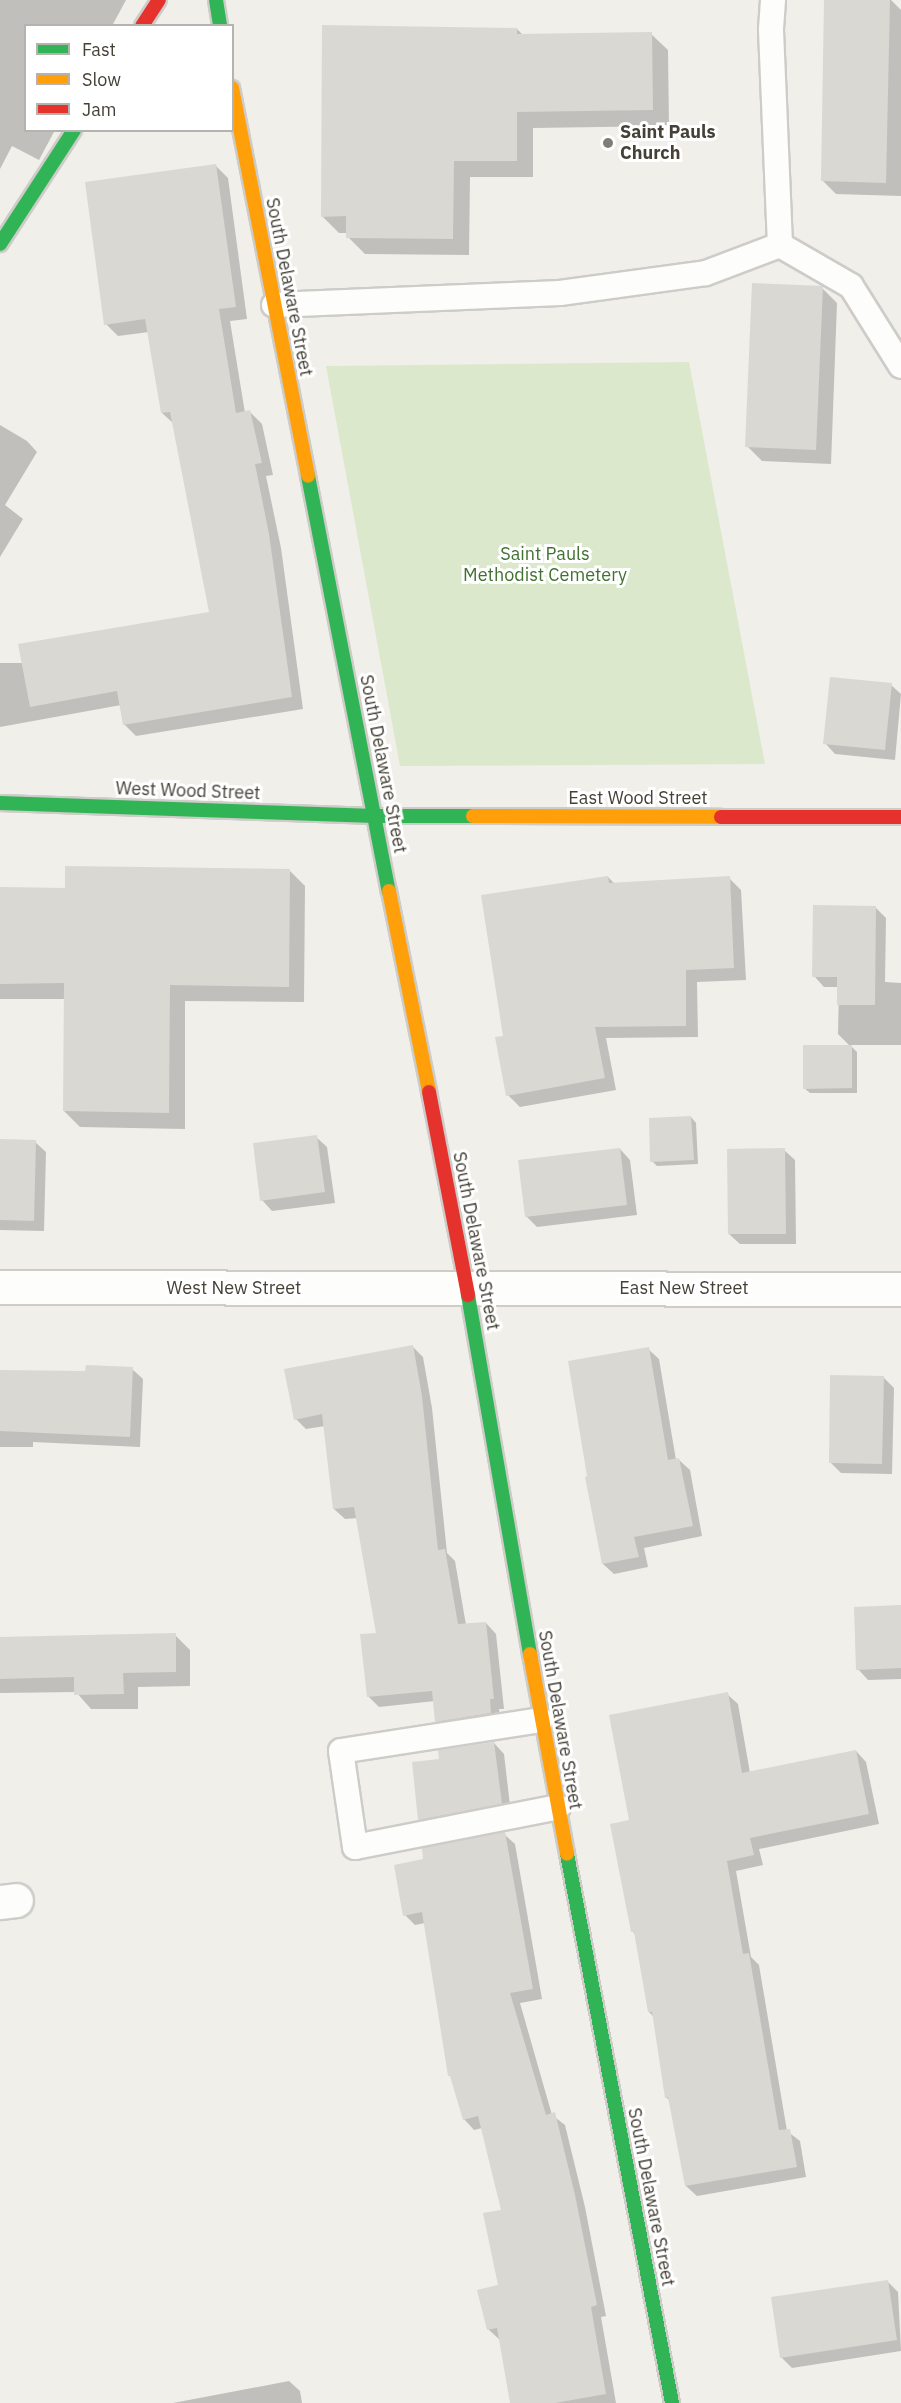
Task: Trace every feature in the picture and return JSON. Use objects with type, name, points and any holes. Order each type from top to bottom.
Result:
[{"type":"main road","points":[[143,24],[159,0]]},
{"type":"main road","points":[[216,0],[220,24]]},
{"type":"main road","name":"South Delaware Street","points":[[234,98],[468,1288],[541,1720],[672,2403]]},
{"type":"main road","points":[[0,244],[73,132]]},
{"type":"main road","name":"West Wood Street","points":[[0,803],[375,816]]},
{"type":"main road","name":"East Wood Street","points":[[375,816],[901,817]]},
{"type":"street","name":"West New Street","points":[[0,1287],[468,1288]]},
{"type":"street","name":"East New Street","points":[[468,1288],[901,1289]]},
{"type":"lane","points":[[773,0],[771,29],[780,245]]},
{"type":"lane","points":[[274,305],[560,293],[705,273],[780,245]]},
{"type":"lane","points":[[780,245],[851,286],[901,366]]},
{"type":"lane","points":[[541,1720],[342,1751],[355,1847],[558,1807]]},
{"type":"green space","name":"Saint Pauls Methodist Cemetery","points":[[689,362],[765,764],[400,766],[326,366]]},
{"type":"building","points":[[824,0],[890,0],[886,183],[821,181]]},
{"type":"building","points":[[322,25],[517,28],[517,34],[652,32],[653,110],[517,112],[517,161],[454,161],[453,239],[346,238],[346,216],[321,217]]},
{"type":"building","points":[[216,164],[236,307],[219,309],[236,413],[250,410],[262,463],[255,464],[269,534],[292,697],[123,725],[117,691],[30,707],[18,644],[209,612],[170,412],[161,413],[145,319],[104,325],[85,182]]},
{"type":"building","points":[[752,283],[823,286],[816,450],[745,447]]},
{"type":"building","points":[[830,677],[892,683],[885,750],[823,744]]},
{"type":"building","points":[[65,866],[290,869],[289,987],[170,985],[169,1113],[63,1111],[64,983],[0,984],[0,887],[65,888]]},
{"type":"building","points":[[608,876],[609,883],[730,876],[734,968],[686,970],[686,1026],[595,1027],[605,1078],[506,1096],[495,1037],[503,1036],[481,895]]},
{"type":"building","points":[[813,905],[876,906],[875,1005],[837,1005],[837,977],[812,977]]},
{"type":"building","points":[[803,1045],[852,1045],[852,1088],[803,1089]]},
{"type":"building","points":[[691,1116],[694,1160],[650,1162],[649,1118]]},
{"type":"building","points":[[317,1135],[325,1192],[260,1201],[253,1143]]},
{"type":"building","points":[[0,1139],[36,1140],[34,1221],[0,1220]]},
{"type":"building","points":[[620,1148],[627,1205],[525,1217],[518,1160]]},
{"type":"building","points":[[785,1148],[786,1234],[728,1234],[727,1149]]},
{"type":"building","points":[[413,1345],[422,1396],[438,1550],[445,1549],[458,1624],[486,1622],[494,1699],[490,1699],[491,1713],[435,1722],[432,1691],[367,1697],[360,1634],[376,1633],[354,1507],[333,1509],[322,1414],[294,1420],[284,1369]]},
{"type":"building","points":[[649,1347],[668,1460],[679,1458],[693,1526],[634,1537],[639,1557],[602,1564],[585,1477],[587,1476],[568,1361]]},
{"type":"building","points":[[86,1365],[133,1367],[130,1437],[0,1431],[0,1370],[85,1371]]},
{"type":"building","points":[[830,1375],[884,1376],[882,1464],[829,1463]]},
{"type":"building","points":[[901,1605],[901,1668],[856,1670],[854,1607]]},
{"type":"building","points":[[176,1633],[176,1672],[123,1673],[124,1694],[74,1695],[74,1677],[0,1679],[0,1637]]},
{"type":"building","points":[[728,1692],[742,1773],[856,1750],[869,1814],[750,1838],[754,1855],[727,1861],[743,1954],[749,1953],[779,2130],[790,2129],[797,2167],[685,2186],[668,2097],[665,2098],[652,2012],[648,2012],[634,1932],[631,1932],[610,1824],[629,1820],[609,1715]]},
{"type":"building","points":[[494,1742],[502,1804],[418,1820],[412,1762],[439,1759],[438,1750]]},
{"type":"building","points":[[505,1832],[533,1989],[510,1993],[546,2115],[555,2112],[575,2195],[597,2305],[591,2307],[606,2394],[555,2403],[510,2403],[497,2328],[487,2330],[477,2290],[498,2285],[483,2213],[501,2210],[478,2116],[463,2120],[450,2076],[448,2076],[422,1912],[403,1916],[394,1865],[423,1859],[422,1848]]},
{"type":"building","points":[[888,2280],[897,2340],[780,2358],[771,2297]]},
{"type":"traffic: fast","points":[[216,0],[220,24]]},
{"type":"traffic: fast","points":[[0,244],[73,132]]},
{"type":"traffic: fast","points":[[308,476],[389,891]]},
{"type":"traffic: fast","points":[[0,803],[375,816],[473,816]]},
{"type":"traffic: fast","points":[[468,1295],[530,1654]]},
{"type":"traffic: fast","points":[[567,1854],[672,2403]]},
{"type":"traffic: slow","points":[[234,98],[308,476]]},
{"type":"traffic: slow","points":[[473,816],[721,817]]},
{"type":"traffic: slow","points":[[389,891],[429,1092]]},
{"type":"traffic: slow","points":[[530,1654],[567,1854]]},
{"type":"traffic: jam","points":[[143,24],[159,0]]},
{"type":"traffic: jam","points":[[721,817],[901,817]]},
{"type":"traffic: jam","points":[[429,1092],[468,1295]]},
{"type":"place","name":"Saint Pauls Church","points":[[608,143]]}]
